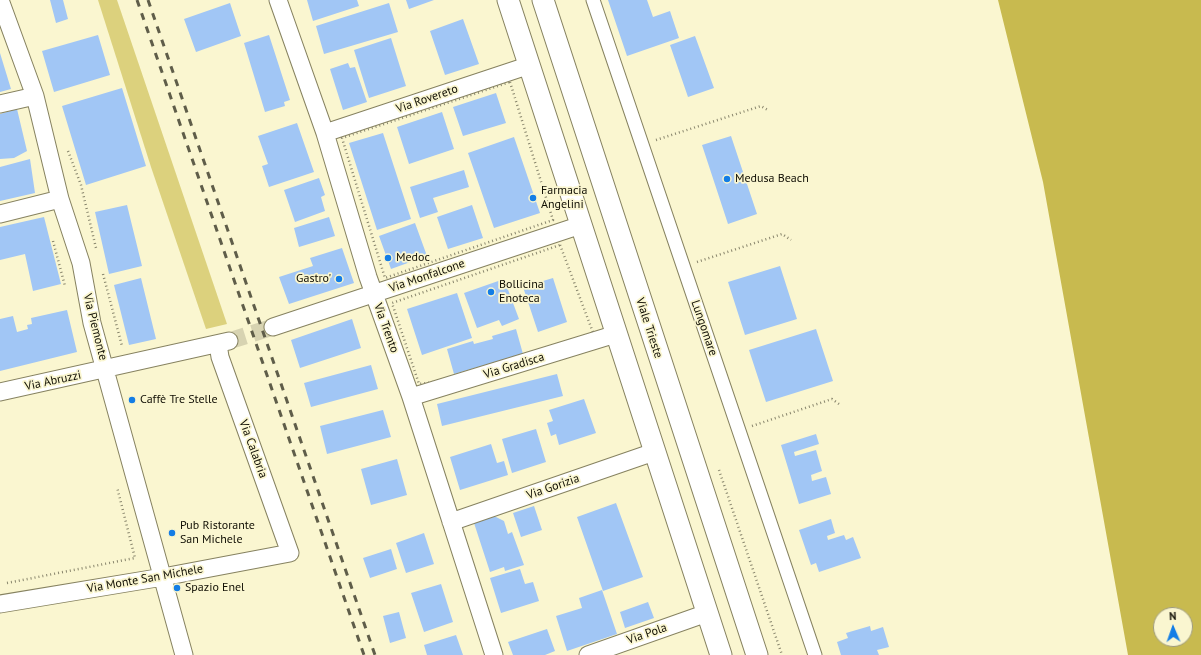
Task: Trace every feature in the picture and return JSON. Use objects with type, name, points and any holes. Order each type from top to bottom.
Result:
[{"type":"street","name":"Via Piemonte","points":[[0,0],[36,96],[60,199],[80,263],[92,323],[184,655]]},
{"type":"street","name":"Via Trento","points":[[278,0],[325,133],[373,294],[411,397],[494,655]]},
{"type":"street","points":[[508,0],[721,655]]},
{"type":"street","name":"Viale Trieste","points":[[543,0],[757,655]]},
{"type":"street","name":"Lungomare","points":[[593,0],[815,655]]},
{"type":"street","name":"Via Rovereto","points":[[325,133],[530,65]]},
{"type":"street","points":[[0,104],[36,96]]},
{"type":"street","points":[[0,214],[60,199]]},
{"type":"street","name":"Via Monfalcone","points":[[273,327],[580,225]]},
{"type":"street","name":"Via Gradisca","points":[[411,397],[616,334]]},
{"type":"street","name":"Via Calabria","points":[[105,370],[223,343],[220,357],[290,553]]},
{"type":"street","name":"Via Abruzzi","points":[[0,392],[105,370]]},
{"type":"street","name":"Via Gorizia","points":[[451,522],[654,452]]},
{"type":"street","name":"Via Monte San Michele","points":[[0,604],[163,577],[290,553]]},
{"type":"street","name":"Via Pola","points":[[588,655],[707,613]]},
{"type":"path","points":[[510,82],[553,220],[385,278],[342,138],[510,82]]},
{"type":"path","points":[[642,143],[761,106],[768,110]]},
{"type":"path","points":[[67,148],[81,185],[97,250]]},
{"type":"path","points":[[683,266],[782,234],[791,240]]},
{"type":"path","points":[[52,236],[66,289]]},
{"type":"path","points":[[560,245],[594,335],[449,380],[419,384],[392,303],[560,245]]},
{"type":"path","points":[[102,272],[122,349]]},
{"type":"path","points":[[739,430],[832,399],[839,404]]},
{"type":"path","points":[[0,584],[135,558],[115,480]]},
{"type":"shaded area","points":[[98,0],[117,0],[227,324],[206,329],[151,167]]},
{"type":"shaded area","points":[[998,0],[1201,0],[1201,655],[1128,655],[1043,182]]},
{"type":"building","points":[[50,0],[63,0],[68,19],[56,23]]},
{"type":"building","points":[[307,0],[357,0],[359,6],[313,21]]},
{"type":"building","points":[[406,0],[434,0],[409,9]]},
{"type":"building","points":[[608,0],[647,0],[653,17],[670,11],[679,38],[627,56]]},
{"type":"building","points":[[230,3],[241,36],[196,52],[184,19]]},
{"type":"building","points":[[389,3],[398,32],[324,54],[316,26]]},
{"type":"building","points":[[463,19],[479,64],[445,75],[430,31]]},
{"type":"building","points":[[98,35],[110,75],[54,92],[42,51]]},
{"type":"building","points":[[269,35],[290,100],[284,102],[285,106],[265,112],[244,43]]},
{"type":"building","points":[[695,36],[714,88],[688,97],[670,45]]},
{"type":"building","points":[[391,38],[406,86],[369,98],[354,50]]},
{"type":"building","points":[[0,53],[11,89],[0,92]]},
{"type":"building","points":[[348,63],[350,68],[355,67],[367,102],[343,110],[330,69]]},
{"type":"building","points":[[122,88],[146,166],[86,185],[62,106]]},
{"type":"building","points":[[496,93],[506,123],[463,136],[453,107]]},
{"type":"building","points":[[17,109],[27,151],[14,158],[0,159],[0,114]]},
{"type":"building","points":[[442,112],[454,149],[409,164],[397,127]]},
{"type":"building","points":[[297,123],[314,172],[269,187],[262,166],[268,164],[258,136]]},
{"type":"building","points":[[383,133],[411,219],[377,230],[349,143]]},
{"type":"building","points":[[731,136],[757,214],[728,224],[702,145]]},
{"type":"building","points":[[514,137],[540,213],[494,228],[468,153]]},
{"type":"building","points":[[30,159],[35,193],[0,201],[0,167]]},
{"type":"building","points":[[464,170],[469,187],[433,198],[438,212],[420,218],[410,187]]},
{"type":"building","points":[[319,178],[325,195],[321,197],[325,211],[295,222],[284,190]]},
{"type":"building","points":[[127,205],[142,266],[109,274],[95,212]]},
{"type":"building","points":[[472,205],[483,238],[448,249],[437,217]]},
{"type":"building","points":[[44,217],[61,284],[33,291],[25,254],[0,260],[0,227]]},
{"type":"building","points":[[329,217],[335,236],[299,247],[294,228]]},
{"type":"building","points":[[415,223],[427,256],[391,269],[379,236]]},
{"type":"building","points":[[342,248],[354,283],[289,304],[279,277],[313,266],[310,258]]},
{"type":"building","points":[[780,266],[797,319],[745,335],[728,282]]},
{"type":"building","points":[[141,278],[156,339],[129,345],[114,285]]},
{"type":"building","points":[[553,278],[567,322],[538,332],[523,287]]},
{"type":"building","points":[[504,279],[519,319],[502,326],[499,320],[477,328],[464,293]]},
{"type":"building","points":[[457,293],[472,338],[422,355],[407,309]]},
{"type":"building","points":[[67,310],[77,352],[0,371],[0,319],[13,316],[17,332],[28,329],[27,325],[32,324],[31,318]]},
{"type":"building","points":[[352,319],[361,348],[300,368],[291,340]]},
{"type":"building","points":[[516,329],[523,354],[454,374],[447,349],[473,341],[474,344],[493,339],[492,336]]},
{"type":"building","points":[[816,329],[833,381],[766,402],[749,350]]},
{"type":"building","points":[[371,365],[378,389],[311,407],[304,383]]},
{"type":"building","points":[[557,374],[563,396],[442,426],[437,404]]},
{"type":"building","points":[[584,399],[596,433],[559,445],[556,434],[551,436],[547,423],[553,421],[549,410]]},
{"type":"building","points":[[383,410],[391,437],[327,454],[320,426]]},
{"type":"building","points":[[536,429],[546,462],[512,473],[502,439]]},
{"type":"building","points":[[816,434],[819,444],[794,452],[795,456],[816,450],[822,471],[811,475],[812,481],[826,477],[831,494],[799,504],[781,445]]},
{"type":"building","points":[[491,444],[497,463],[504,461],[508,475],[460,490],[450,457]]},
{"type":"building","points":[[397,459],[407,495],[371,505],[361,469]]},
{"type":"building","points":[[616,503],[643,577],[603,591],[577,517]]},
{"type":"building","points":[[534,506],[542,530],[521,537],[513,513]]},
{"type":"building","points":[[494,516],[504,521],[508,534],[512,532],[524,565],[505,571],[504,567],[490,572],[474,523]]},
{"type":"building","points":[[831,519],[835,533],[827,536],[828,540],[844,535],[846,540],[853,537],[861,558],[819,572],[816,563],[811,565],[799,530]]},
{"type":"building","points":[[424,533],[434,564],[406,573],[396,543]]},
{"type":"building","points":[[391,549],[397,569],[370,578],[363,558]]},
{"type":"building","points":[[520,569],[525,584],[533,582],[539,601],[501,613],[490,578]]},
{"type":"building","points":[[441,584],[453,622],[424,632],[411,593]]},
{"type":"building","points":[[602,590],[617,634],[567,651],[556,616],[582,608],[579,598]]},
{"type":"building","points":[[648,602],[654,618],[625,628],[620,612]]},
{"type":"building","points":[[399,612],[406,638],[390,643],[383,616]]},
{"type":"building","points":[[870,626],[871,631],[883,627],[889,647],[877,650],[879,655],[841,655],[837,642],[848,638],[846,633]]},
{"type":"building","points":[[547,629],[555,651],[545,655],[513,655],[508,642]]},
{"type":"building","points":[[456,635],[463,655],[427,655],[424,645]]},
{"type":"tunnel","points":[[229,341],[273,327]]},
{"type":"railway","points":[[137,0],[364,655]]},
{"type":"railway","points":[[148,0],[375,655]]},
{"type":"place","name":"Medusa Beach","points":[[727,179]]},
{"type":"place","name":"Farmacia Angelini","points":[[533,198]]},
{"type":"place","name":"Medoc","points":[[388,258]]},
{"type":"place","name":"Gastro'","points":[[339,279]]},
{"type":"place","name":"Bollicina Enoteca","points":[[491,292]]},
{"type":"place","name":"Caffè Tre Stelle","points":[[132,400]]},
{"type":"place","name":"Pub Ristorante San Michele","points":[[172,533]]},
{"type":"place","name":"Spazio Enel","points":[[177,588]]}]
